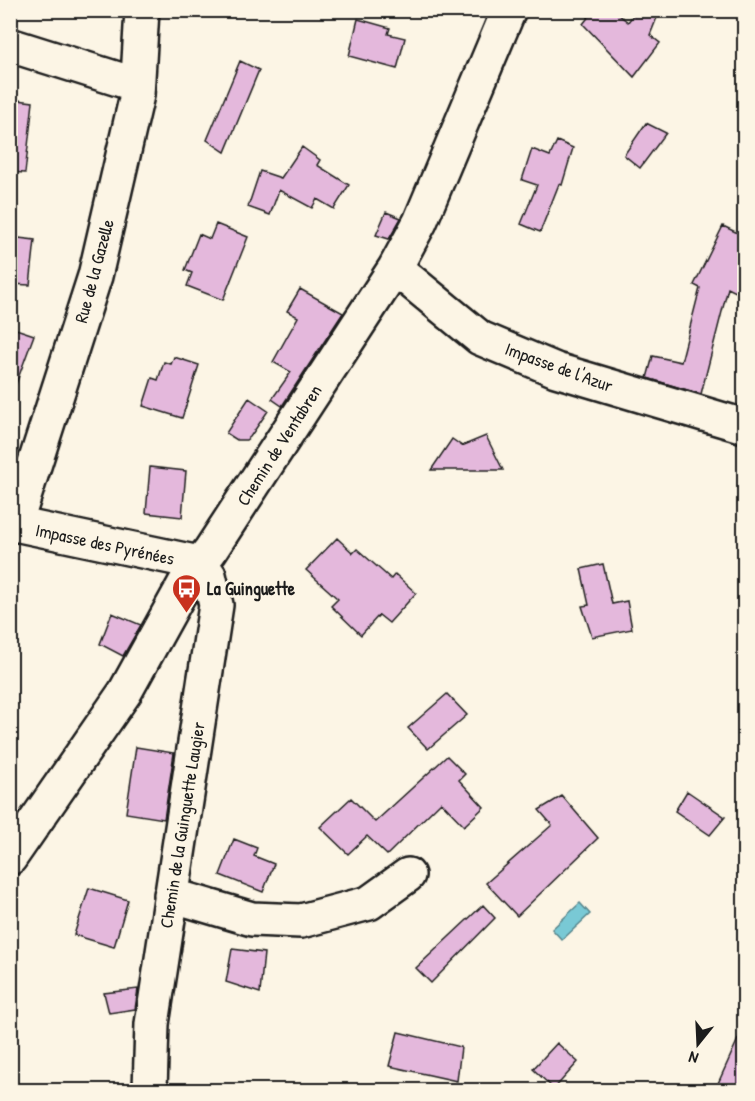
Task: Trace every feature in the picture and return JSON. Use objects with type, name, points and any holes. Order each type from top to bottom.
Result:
[{"type":"street","name":"Rue de la Gazelle","points":[[13,524],[95,276],[137,85],[142,10]]},
{"type":"street","name":"Chemin de Ventabren","points":[[10,858],[125,692],[188,578],[395,267],[420,222],[509,10]]},
{"type":"street","points":[[10,45],[137,85]]},
{"type":"street","name":"Impasse de l'Azur","points":[[395,267],[480,338],[556,370],[744,426]]},
{"type":"street","name":"Impasse des Pyrénées","points":[[13,524],[199,563]]},
{"type":"street","name":"Chemin de la Guinguette Laugier","points":[[150,1090],[152,1024],[216,605],[209,575],[199,563]]},
{"type":"street","points":[[171,896],[252,920],[301,921],[369,903],[408,875]]},
{"type":"water","points":[[580,903],[590,914],[562,940],[552,929]]},
{"type":"building","points":[[594,10],[613,10],[628,22],[637,10],[660,10],[650,35],[660,43],[634,77],[583,24]]},
{"type":"building","points":[[358,19],[390,28],[388,34],[405,38],[397,69],[349,56]]},
{"type":"building","points":[[240,61],[259,70],[225,152],[207,140]]},
{"type":"building","points":[[10,99],[33,102],[25,173],[10,172]]},
{"type":"building","points":[[646,123],[666,133],[640,168],[624,155]]},
{"type":"building","points":[[557,141],[573,148],[562,185],[559,184],[540,232],[521,224],[537,185],[522,180],[532,149],[550,156]]},
{"type":"building","points":[[302,147],[320,160],[317,165],[349,185],[334,209],[317,199],[312,208],[279,190],[270,215],[248,207],[260,171],[281,178]]},
{"type":"building","points":[[386,212],[401,218],[389,239],[376,235]]},
{"type":"building","points":[[216,224],[248,237],[223,300],[187,286],[192,273],[185,270],[199,234],[210,239]]},
{"type":"building","points":[[723,226],[744,236],[744,296],[728,288],[701,394],[647,378],[653,356],[681,362],[700,288],[694,285]]},
{"type":"building","points":[[10,237],[35,240],[30,285],[10,284]]},
{"type":"building","points":[[300,289],[343,313],[282,406],[272,399],[291,372],[273,362],[298,317],[287,311]]},
{"type":"building","points":[[10,327],[34,335],[13,392],[10,391]]},
{"type":"building","points":[[174,357],[199,365],[182,418],[143,406],[152,378],[158,380],[164,362],[171,364]]},
{"type":"building","points":[[249,398],[268,411],[250,437],[246,440],[237,440],[226,433]]},
{"type":"building","points":[[486,436],[503,470],[431,470],[452,439],[462,446]]},
{"type":"building","points":[[150,467],[186,471],[182,517],[146,513]]},
{"type":"building","points":[[337,538],[353,553],[357,549],[391,579],[395,574],[416,593],[389,623],[379,615],[361,635],[331,606],[338,599],[306,570]]},
{"type":"building","points":[[603,564],[612,604],[627,601],[632,629],[592,637],[582,606],[589,605],[581,569]]},
{"type":"building","points":[[112,613],[141,625],[123,656],[100,644]]},
{"type":"building","points":[[447,694],[467,715],[428,749],[408,728]]},
{"type":"building","points":[[136,747],[174,753],[164,819],[126,813]]},
{"type":"building","points":[[447,756],[465,774],[459,780],[484,807],[464,826],[441,802],[387,855],[367,836],[348,854],[320,827],[351,798],[375,822]]},
{"type":"building","points":[[687,791],[725,817],[710,835],[675,811]]},
{"type":"building","points":[[562,796],[598,838],[517,916],[486,883],[552,825],[539,810]]},
{"type":"building","points":[[234,839],[257,848],[254,856],[274,864],[263,892],[220,875]]},
{"type":"building","points":[[89,888],[128,900],[114,947],[74,935]]},
{"type":"building","points":[[483,905],[495,918],[431,983],[416,968]]},
{"type":"building","points":[[232,949],[264,953],[260,993],[226,982]]},
{"type":"building","points":[[138,989],[135,1009],[109,1013],[104,993]]},
{"type":"building","points":[[744,1026],[744,1090],[715,1090]]},
{"type":"building","points":[[398,1032],[461,1047],[457,1081],[389,1066]]},
{"type":"building","points":[[557,1043],[578,1062],[554,1089],[533,1069]]},
{"type":"place","name":"La Guinguette","points":[[186,614]]}]
